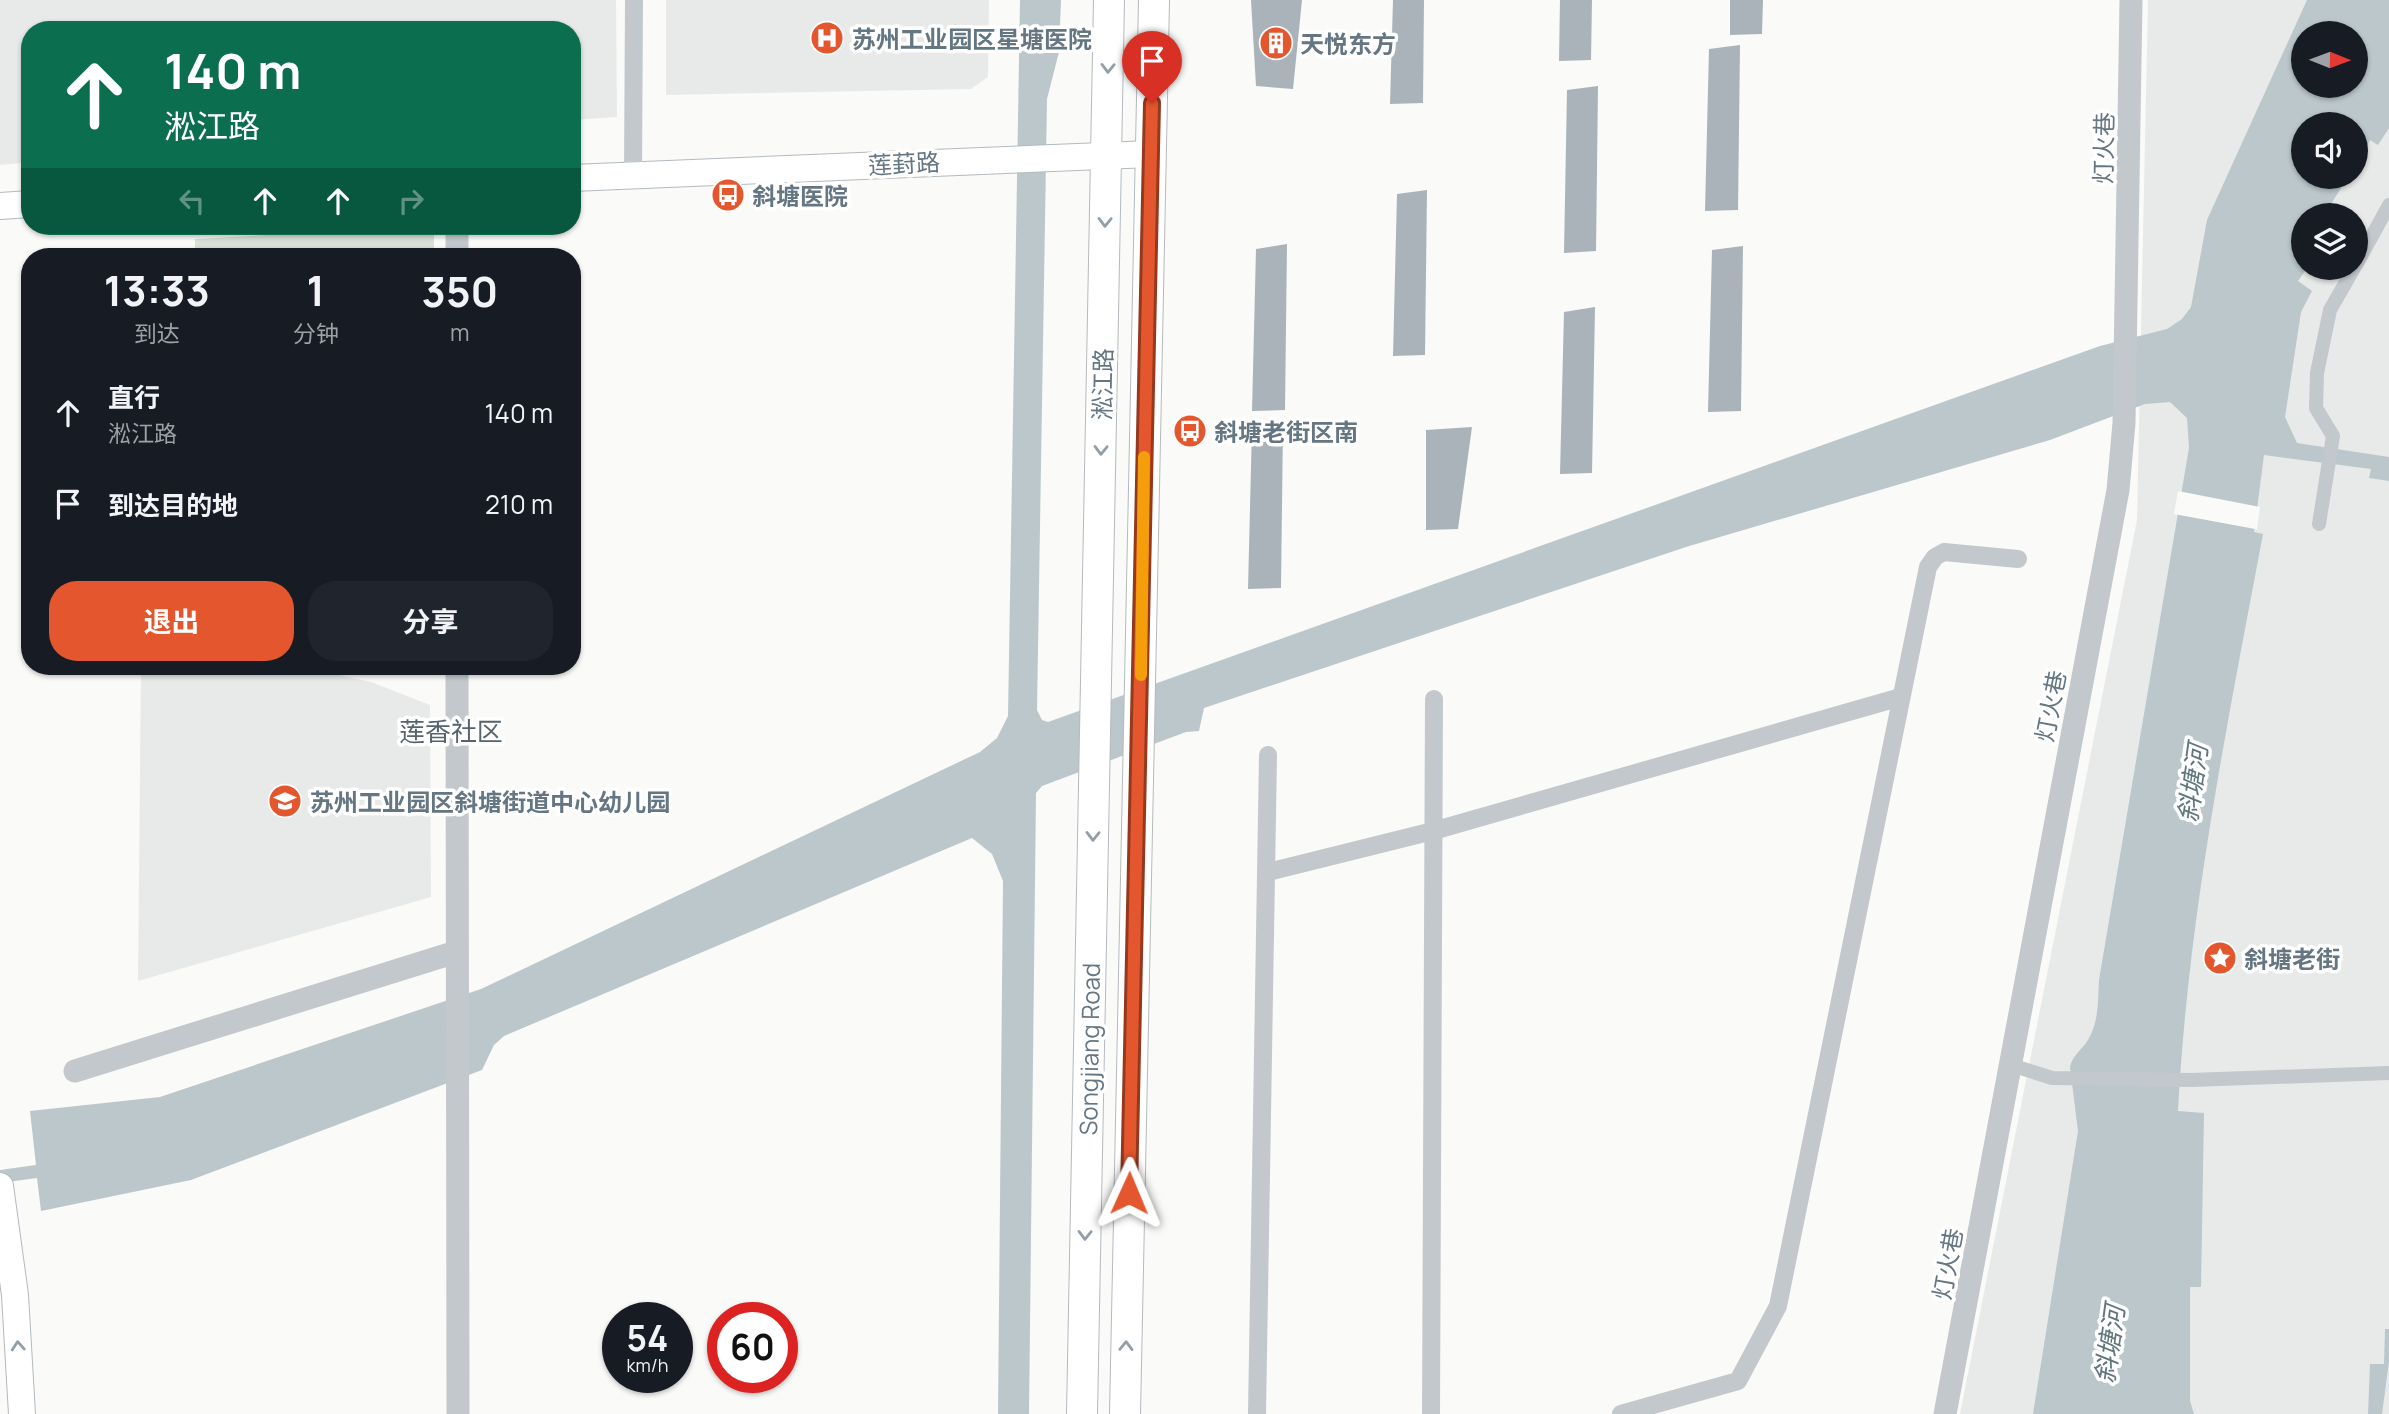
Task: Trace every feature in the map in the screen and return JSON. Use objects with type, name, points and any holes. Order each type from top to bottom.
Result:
[{"type":"main road","name":"淞江路","points":[[1095,768],[1110,0]]},
{"type":"main road","name":"淞江路","points":[[1138,752],[1154,0]]},
{"type":"main road","name":"莲葑路","points":[[581,178],[1151,154]]},
{"type":"main road","points":[[0,205],[21,204]]},
{"type":"main road","name":"Songjiang Road","points":[[1125,1414],[1138,752]]},
{"type":"main road","name":"Songjiang Road","points":[[1082,1414],[1095,768]]},
{"type":"main road","points":[[0,1186],[15,1295],[22,1414]]},
{"type":"street","points":[[633,175],[634,0]]},
{"type":"street","name":"灯火巷","points":[[1945,1414],[1953,1384],[2008,1065],[2118,490],[2124,423],[2131,0]]},
{"type":"street","points":[[2368,243],[2389,205]]},
{"type":"street","points":[[2319,524],[2333,436],[2316,408],[2317,373],[2330,310],[2347,280]]},
{"type":"street","points":[[1621,1414],[1738,1381],[1778,1306],[1928,567],[1936,557],[1957,551],[2018,559]]},
{"type":"street","points":[[457,675],[458,1414]]},
{"type":"street","points":[[1268,872],[1433,831],[1901,697]]},
{"type":"street","points":[[1431,1414],[1434,699]]},
{"type":"street","points":[[1257,1414],[1268,755]]},
{"type":"street","points":[[75,1071],[456,952]]},
{"type":"street","points":[[2008,1065],[2052,1077],[2190,1080],[2389,1073]]},
{"type":"shaded area","points":[[0,0],[616,0],[617,117],[581,119],[581,21],[21,21],[21,163],[0,165]]},
{"type":"shaded area","name":"苏州工业园区星塘医院","points":[[666,0],[989,0],[988,77],[971,89],[666,95]]},
{"type":"shaded area","name":"斜塘老街","points":[[2148,0],[2389,0],[2389,1414],[1960,1414],[2137,520]]},
{"type":"shaded area","points":[[269,235],[434,235],[434,248],[195,248],[195,239]]},
{"type":"shaded area","name":"苏州工业园区斜塘街道中心幼儿园","points":[[141,675],[338,675],[371,682],[430,705],[431,897],[138,981]]},
{"type":"water","name":"斜塘河","points":[[1020,0],[1061,0],[1059,52],[1047,99],[1037,710],[1042,720],[1048,722],[2100,346],[2167,329],[2182,319],[2191,307],[2207,220],[2291,35],[2291,98],[2368,98],[2368,21],[2297,21],[2307,0],[2389,0],[2389,128],[2378,145],[2370,140],[2368,143],[2368,112],[2291,112],[2291,189],[2340,189],[2332,203],[2291,203],[2291,280],[2299,280],[2312,291],[2301,312],[2285,417],[2297,443],[2389,457],[2389,481],[2369,478],[2371,469],[2264,455],[2254,532],[2263,534],[2211,821],[2190,966],[2183,1038],[2178,1111],[2204,1113],[2201,1287],[2190,1287],[2190,1401],[2194,1414],[2033,1414],[2078,1131],[2070,1067],[2075,1055],[2092,1033],[2096,1018],[2099,980],[2189,448],[2187,418],[2170,402],[2145,404],[2050,440],[1686,547],[1204,708],[1199,731],[1186,732],[1042,786],[1036,793],[1029,1414],[998,1414],[1003,881],[992,854],[972,838],[504,1036],[494,1045],[482,1070],[191,1180],[41,1211],[37,1178],[0,1183],[0,1170],[36,1165],[30,1111],[160,1097],[481,989],[980,752],[997,738],[1008,716]]},
{"type":"water","points":[[2385,1329],[2389,1329],[2389,1361],[2382,1414],[2368,1414],[2370,1364],[2384,1364]]},
{"type":"pier","points":[[2178,491],[2260,507],[2257,529],[2266,531],[2174,514]]},
{"type":"building","name":"天悦东方","points":[[1251,0],[1302,0],[1293,89],[1256,86]]},
{"type":"building","points":[[1393,0],[1424,0],[1423,103],[1390,104]]},
{"type":"building","points":[[1560,0],[1592,0],[1591,60],[1559,61]]},
{"type":"building","points":[[1730,0],[1763,0],[1762,34],[1730,35]]},
{"type":"building","points":[[1740,45],[1738,210],[1705,211],[1709,49]]},
{"type":"building","points":[[1598,86],[1596,251],[1564,253],[1567,90]]},
{"type":"building","points":[[1427,190],[1425,355],[1393,356],[1397,194]]},
{"type":"building","points":[[1287,244],[1285,410],[1252,411],[1256,249]]},
{"type":"building","points":[[1743,246],[1741,411],[1708,412],[1712,250]]},
{"type":"building","points":[[1595,307],[1592,473],[1560,474],[1564,312]]},
{"type":"building","points":[[1283,422],[1281,588],[1248,589],[1252,427]]},
{"type":"building","points":[[1472,427],[1458,529],[1426,530],[1426,430]]},
{"type":"slow traffic","points":[[1141,675],[1144,457]]},
{"type":"place","name":"苏州工业园区星塘医院","points":[[827,38]]},
{"type":"place","name":"天悦东方","points":[[1276,43]]},
{"type":"place","name":"斜塘医院","points":[[728,195]]},
{"type":"place","name":"斜塘老街区南","points":[[1190,431]]},
{"type":"place","name":"苏州工业园区斜塘街道中心幼儿园","points":[[285,801]]},
{"type":"place","name":"斜塘老街","points":[[2220,958]]},
{"type":"district","name":"莲香社区","points":[[451,731]]},
{"type":"route","points":[[1129,1193],[1152,103]]}]
